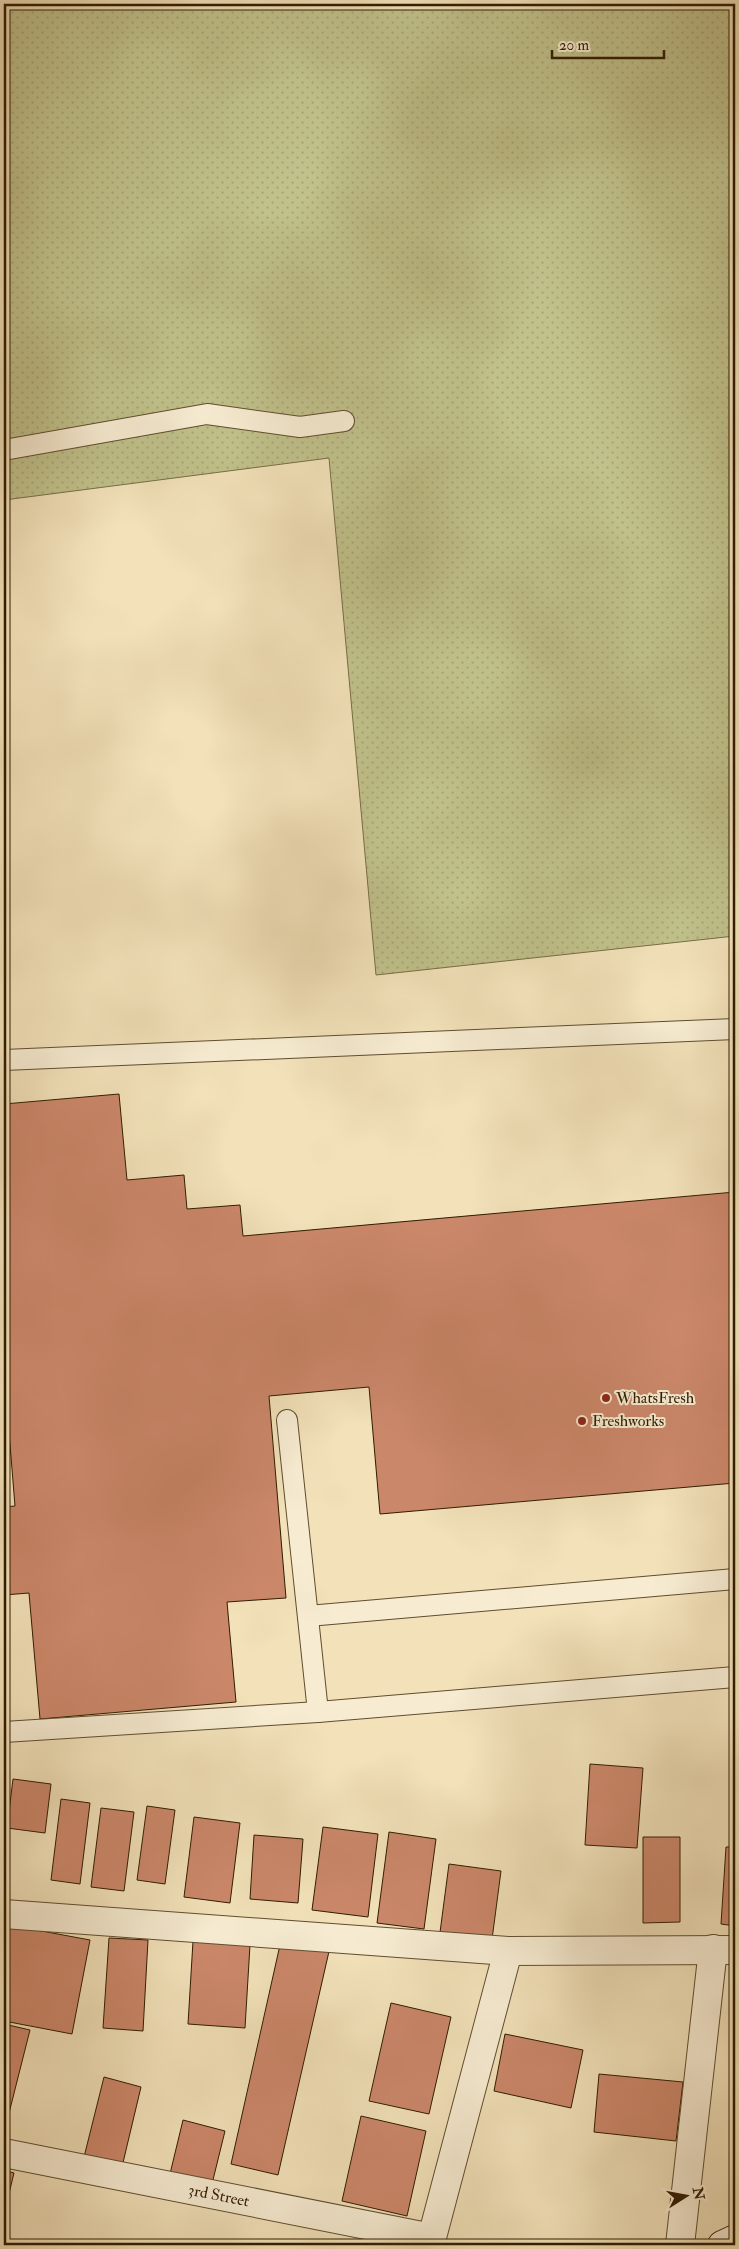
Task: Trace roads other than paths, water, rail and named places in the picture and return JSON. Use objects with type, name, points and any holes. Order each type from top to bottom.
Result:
[{"type":"street","points":[[4,1914],[508,1951],[724,1949],[680,2245]]},
{"type":"street","points":[[431,2242],[508,1951]]},
{"type":"street","name":"3rd Street","points":[[4,2153],[431,2242]]},
{"type":"street","points":[[722,2245],[735,2239]]},
{"type":"lane","points":[[4,450],[207,414],[300,428],[344,421]]},
{"type":"lane","points":[[4,1060],[735,1029]]},
{"type":"lane","points":[[287,1420],[318,1712]]},
{"type":"lane","points":[[308,1616],[735,1579]]},
{"type":"lane","points":[[4,1732],[318,1712],[735,1678]]},
{"type":"place","name":"WhatsFresh","points":[[606,1398]]},
{"type":"place","name":"Freshworks","points":[[582,1421]]}]
